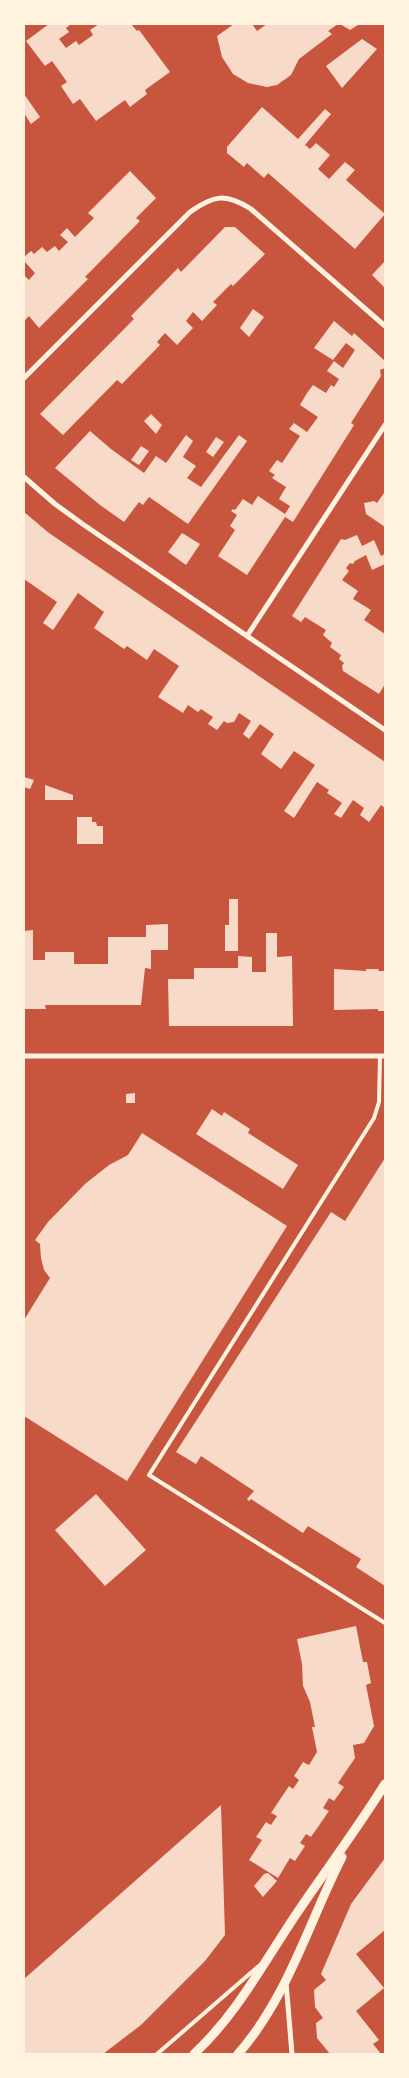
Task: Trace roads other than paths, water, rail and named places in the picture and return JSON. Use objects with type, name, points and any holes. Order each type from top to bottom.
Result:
[{"type":"street","points":[[24,378],[190,212],[206,202],[222,197],[236,200],[251,210],[385,326]]},
{"type":"street","points":[[247,636],[385,425]]},
{"type":"street","points":[[24,477],[68,514],[385,730]]},
{"type":"street","points":[[24,1056],[382,1056]]},
{"type":"street","points":[[194,2054],[237,2006],[313,1889],[352,1837],[384,1788]]},
{"type":"street","points":[[238,2054],[264,2020],[286,1982],[304,1944],[321,1898],[352,1837]]},
{"type":"street","points":[[286,1982],[292,2054]]},
{"type":"lane","points":[[382,1056],[379,1102],[374,1118],[148,1475],[385,1623]]},
{"type":"lane","points":[[157,2054],[269,1957]]}]
